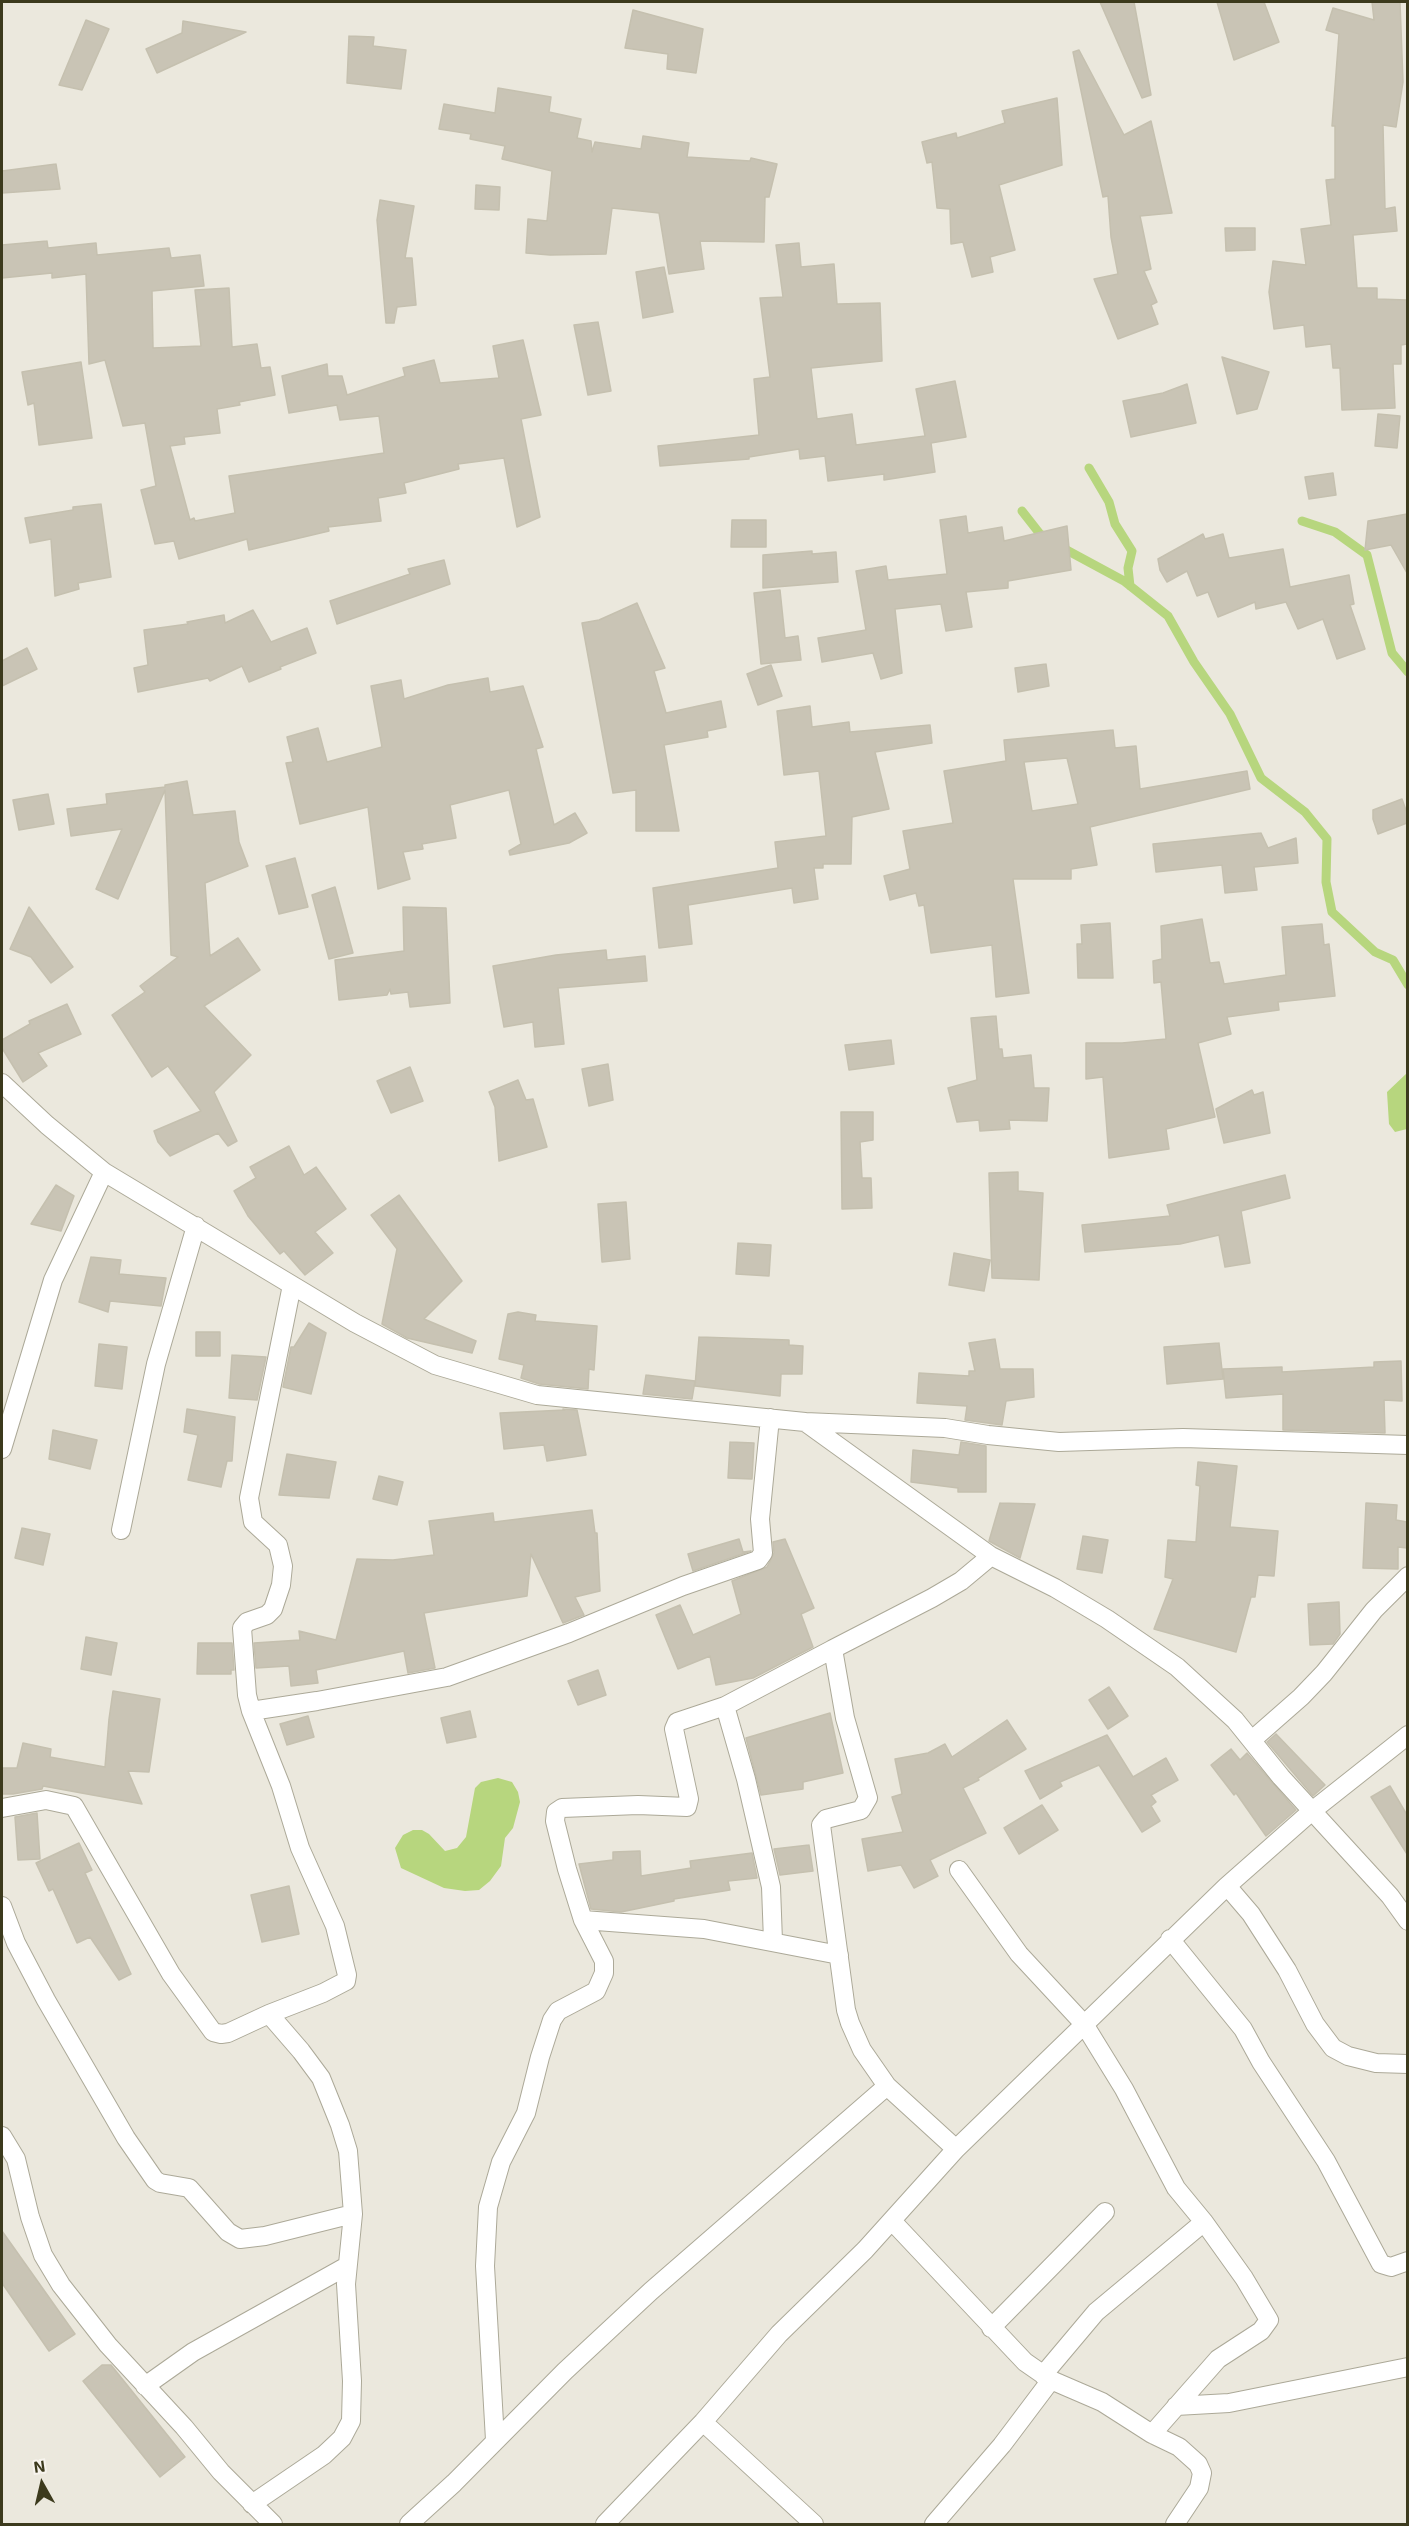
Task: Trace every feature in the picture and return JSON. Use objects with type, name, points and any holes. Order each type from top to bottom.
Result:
[{"type":"street","points":[[3,1090],[104,1172],[365,1329],[435,1365],[537,1395],[805,1422],[945,1428],[1059,1442],[1183,1438],[1407,1445]]},
{"type":"street","points":[[2,1443],[53,1280],[104,1172]]},
{"type":"street","points":[[121,1530],[156,1364],[196,1226]]},
{"type":"street","points":[[2,1808],[46,1800],[74,1806],[171,1974],[213,2032],[228,2033],[346,1981],[347,1975],[335,1926],[300,1848],[281,1786],[251,1711],[247,1695],[242,1628],[246,1622],[267,1615],[273,1609],[281,1585],[283,1566],[278,1545],[253,1522],[249,1506],[249,1490],[292,1285]]},
{"type":"street","points":[[251,1711],[447,1677],[569,1633],[683,1586],[758,1560],[763,1552],[760,1519],[770,1418]]},
{"type":"street","points":[[805,1422],[991,1556],[1055,1588],[1177,1666],[1235,1720],[1312,1811],[1390,1896],[1407,1920]]},
{"type":"street","points":[[495,2440],[485,2266],[488,2207],[501,2162],[526,2114],[540,2056],[552,2020],[558,2011],[596,1991],[603,1979],[604,1961],[583,1920],[567,1869],[555,1821],[557,1810],[638,1805],[687,1807],[689,1799],[674,1725],[676,1722],[725,1706],[932,1598],[961,1581],[991,1556]]},
{"type":"street","points":[[1252,1740],[1309,1689],[1374,1610],[1407,1576]]},
{"type":"street","points":[[833,1649],[845,1718],[868,1798],[861,1810],[826,1819],[821,1825],[850,2023],[862,2050],[888,2086],[956,2149]]},
{"type":"street","points":[[725,1706],[746,1779],[771,1887],[773,1941]]},
{"type":"street","points":[[605,2524],[703,2422],[779,2334],[892,2221],[956,2149],[1227,1886],[1312,1811],[1407,1735]]},
{"type":"street","points":[[959,1870],[1020,1954],[1084,2024],[1124,2089],[1176,2188],[1204,2222],[1244,2278],[1269,2320],[1261,2331],[1218,2359],[1152,2434]]},
{"type":"street","points":[[1227,1886],[1251,1914],[1287,1970],[1315,2025],[1334,2048],[1348,2056],[1376,2062],[1407,2064]]},
{"type":"street","points":[[2,1906],[16,1943],[46,2000],[126,2138],[155,2180],[189,2188],[223,2228],[236,2238],[265,2236],[353,2214]]},
{"type":"street","points":[[583,1920],[678,1926],[773,1941],[839,1955]]},
{"type":"street","points":[[1170,1939],[1243,2029],[1261,2062],[1326,2161],[1381,2264],[1391,2267],[1407,2261]]},
{"type":"street","points":[[252,2504],[324,2455],[347,2430],[351,2421],[353,2401],[346,2304],[347,2266],[353,2214],[348,2151],[321,2078],[269,2014]]},
{"type":"street","points":[[409,2524],[565,2371],[651,2291],[888,2086]]},
{"type":"street","points":[[2,2136],[16,2159],[30,2217],[51,2271],[108,2345],[184,2427],[221,2472],[273,2524]]},
{"type":"street","points":[[991,2328],[1105,2212]]},
{"type":"street","points":[[892,2221],[1025,2362],[1047,2378],[1102,2402],[1152,2434],[1179,2447],[1198,2464],[1202,2473],[1199,2488],[1175,2524]]},
{"type":"street","points":[[934,2524],[1002,2445],[1047,2378],[1096,2312],[1204,2222]]},
{"type":"street","points":[[146,2386],[193,2352],[347,2266]]},
{"type":"street","points":[[1176,2406],[1229,2403],[1407,2367]]},
{"type":"street","points":[[703,2422],[814,2524]]},
{"type":"shaded area","points":[[1407,1073],[1407,1129],[1395,1132],[1389,1124],[1387,1092]]},
{"type":"shaded area","points":[[498,1778],[512,1782],[518,1792],[520,1802],[513,1828],[505,1838],[501,1866],[490,1881],[479,1890],[444,1888],[401,1868],[395,1848],[403,1835],[413,1830],[422,1830],[429,1834],[445,1851],[457,1848],[466,1837],[475,1788],[481,1782]]},
{"type":"building","points":[[1100,2],[1134,2],[1151,95],[1142,98]]},
{"type":"building","points":[[1217,2],[1264,2],[1279,42],[1234,60]]},
{"type":"building","points":[[1372,2],[1400,2],[1403,82],[1396,127],[1383,125],[1385,209],[1395,207],[1397,231],[1353,235],[1357,288],[1377,288],[1377,299],[1407,300],[1407,344],[1401,345],[1401,364],[1393,364],[1395,408],[1342,410],[1340,368],[1333,368],[1331,344],[1306,347],[1304,325],[1274,329],[1269,292],[1273,261],[1306,265],[1301,229],[1331,225],[1326,180],[1335,179],[1335,126],[1332,126],[1339,34],[1326,30],[1333,8],[1374,20]]},
{"type":"building","points":[[633,10],[703,29],[696,73],[667,69],[668,54],[625,48]]},
{"type":"building","points":[[86,20],[109,29],[82,90],[59,85]]},
{"type":"building","points":[[183,21],[246,32],[157,73],[146,49],[182,33]]},
{"type":"building","points":[[349,36],[374,37],[373,46],[406,50],[401,89],[347,83]]},
{"type":"building","points":[[1079,50],[1124,135],[1151,121],[1172,213],[1140,216],[1151,269],[1144,271],[1157,302],[1151,305],[1158,324],[1118,339],[1094,279],[1118,274],[1111,237],[1108,196],[1103,197],[1073,52]]},
{"type":"building","points":[[498,88],[551,97],[549,112],[581,119],[577,138],[591,141],[592,152],[595,142],[641,149],[643,136],[689,143],[687,157],[750,161],[751,158],[777,164],[769,197],[765,197],[764,242],[700,241],[704,269],[669,274],[659,213],[612,208],[606,254],[526,253],[528,219],[547,221],[552,171],[502,159],[505,146],[470,139],[471,134],[439,129],[444,104],[495,113]]},
{"type":"building","points":[[1057,98],[1062,165],[999,185],[1015,250],[990,257],[993,272],[972,277],[963,242],[951,244],[950,209],[937,208],[932,162],[927,163],[922,142],[956,133],[957,138],[1005,123],[1002,111]]},
{"type":"building","points":[[56,164],[60,189],[2,193],[2,171]]},
{"type":"building","points":[[476,185],[500,187],[499,210],[475,209]]},
{"type":"building","points":[[380,200],[414,206],[405,258],[412,258],[416,305],[397,307],[394,323],[386,323],[377,220]]},
{"type":"building","points":[[1225,228],[1255,228],[1255,250],[1226,251]]},
{"type":"building","points":[[47,241],[48,248],[96,243],[97,255],[169,248],[171,258],[200,255],[204,286],[152,291],[153,348],[201,346],[195,290],[229,288],[232,347],[257,344],[261,368],[270,367],[275,395],[217,409],[220,433],[184,437],[185,444],[170,446],[190,520],[235,513],[229,476],[384,453],[379,416],[340,420],[337,405],[289,413],[282,376],[327,364],[328,376],[342,376],[347,395],[405,376],[403,368],[434,360],[440,383],[499,378],[493,346],[523,340],[541,415],[521,419],[540,517],[517,527],[504,458],[458,464],[459,469],[404,483],[406,493],[378,498],[381,521],[328,527],[329,531],[249,550],[247,539],[179,559],[174,541],[155,544],[141,490],[156,486],[145,423],[123,426],[105,360],[89,364],[86,274],[52,278],[52,273],[2,278],[2,245]]},
{"type":"building","points":[[799,243],[801,267],[834,264],[837,304],[880,303],[882,361],[811,368],[817,419],[852,414],[856,445],[925,436],[916,389],[955,381],[966,437],[931,443],[935,472],[884,480],[884,474],[828,481],[825,456],[800,459],[799,449],[749,457],[749,459],[660,466],[658,446],[759,435],[754,379],[770,377],[760,298],[783,297],[776,245]]},
{"type":"building","points":[[664,267],[673,312],[643,318],[636,272]]},
{"type":"building","points":[[598,322],[611,391],[588,395],[574,325]]},
{"type":"building","points":[[1222,357],[1269,372],[1257,409],[1237,414]]},
{"type":"building","points":[[81,362],[92,438],[39,445],[34,403],[28,405],[22,372]]},
{"type":"building","points":[[1187,384],[1196,423],[1131,437],[1123,401],[1163,393]]},
{"type":"building","points":[[1378,414],[1400,416],[1397,448],[1375,446]]},
{"type":"building","points":[[1333,473],[1336,495],[1309,499],[1305,477]]},
{"type":"building","points":[[101,504],[111,577],[78,583],[79,589],[55,596],[51,539],[30,543],[25,518],[73,510],[73,507]]},
{"type":"building","points":[[1407,514],[1407,573],[1391,545],[1365,550],[1368,521]]},
{"type":"building","points":[[966,516],[968,533],[1002,527],[1004,541],[1067,526],[1071,570],[1008,581],[1008,588],[966,592],[972,627],[946,631],[941,604],[895,609],[902,673],[881,679],[873,653],[822,662],[818,638],[866,630],[856,571],[886,566],[888,580],[947,574],[940,520]]},
{"type":"building","points":[[732,520],[766,520],[766,547],[731,547]]},
{"type":"building","points":[[1203,534],[1205,539],[1223,534],[1229,558],[1283,549],[1290,587],[1349,575],[1354,604],[1350,605],[1365,649],[1337,659],[1323,619],[1298,629],[1286,602],[1256,609],[1255,602],[1218,617],[1208,592],[1197,596],[1187,571],[1167,582],[1160,570],[1158,559]]},
{"type":"building","points":[[812,551],[812,554],[836,552],[838,582],[763,588],[763,555]]},
{"type":"building","points":[[444,560],[450,584],[337,624],[330,601],[410,574],[408,569]]},
{"type":"building","points":[[780,590],[785,638],[798,636],[801,660],[761,664],[754,593]]},
{"type":"building","points":[[637,603],[665,668],[654,671],[666,713],[721,701],[726,727],[707,731],[708,737],[664,745],[679,831],[636,831],[636,790],[613,793],[582,623],[599,620]]},
{"type":"building","points":[[253,610],[271,642],[307,628],[316,653],[249,682],[242,666],[210,681],[208,678],[138,692],[134,668],[148,665],[144,630],[188,624],[187,622],[224,615],[225,623]]},
{"type":"building","points":[[27,648],[37,669],[2,686],[2,661]]},
{"type":"building","points":[[1046,664],[1049,686],[1018,692],[1015,668]]},
{"type":"building","points":[[771,665],[782,696],[758,705],[747,674]]},
{"type":"building","points":[[488,678],[490,692],[523,686],[543,747],[536,749],[554,825],[575,813],[587,833],[569,843],[510,855],[509,851],[521,844],[509,790],[450,805],[456,838],[422,844],[423,849],[403,852],[410,879],[378,889],[368,807],[300,824],[286,763],[293,762],[287,737],[318,728],[327,762],[382,747],[371,686],[401,680],[404,699],[448,685]]},
{"type":"building","points":[[810,706],[812,727],[849,722],[850,732],[930,725],[932,743],[875,752],[889,809],[852,817],[851,864],[823,864],[823,868],[814,868],[818,899],[794,903],[792,888],[688,905],[692,944],[659,948],[653,888],[778,868],[775,842],[826,836],[819,771],[784,775],[777,711]]},
{"type":"building","points":[[1113,730],[1115,748],[1136,746],[1140,789],[1247,771],[1250,789],[1090,827],[1097,865],[1071,869],[1071,879],[1013,879],[1029,993],[996,997],[992,945],[931,953],[924,905],[919,906],[916,893],[890,900],[884,876],[910,869],[903,831],[953,823],[944,771],[1006,761],[1004,740]],"holes":[[[1067,758],[1078,804],[1032,811],[1024,762]]]},
{"type":"building","points":[[187,781],[193,815],[235,811],[239,842],[248,866],[205,883],[210,956],[238,938],[260,970],[204,1006],[251,1055],[214,1092],[237,1141],[228,1146],[218,1133],[170,1156],[158,1142],[154,1131],[201,1111],[168,1066],[152,1077],[112,1015],[145,992],[140,986],[178,957],[171,955],[165,790],[118,899],[96,889],[122,829],[71,836],[67,809],[107,804],[106,794],[165,787],[165,785]]},
{"type":"building","points":[[48,794],[54,824],[19,830],[13,800]]},
{"type":"building","points":[[1402,799],[1407,813],[1407,823],[1378,834],[1373,819],[1373,810]]},
{"type":"building","points":[[1261,833],[1268,848],[1296,838],[1298,863],[1254,867],[1257,890],[1225,893],[1222,865],[1156,872],[1153,844]]},
{"type":"building","points":[[295,858],[308,907],[279,914],[266,866]]},
{"type":"building","points":[[335,887],[353,953],[329,959],[312,895]]},
{"type":"building","points":[[29,907],[73,967],[51,983],[31,957],[10,949]]},
{"type":"building","points":[[403,907],[446,908],[450,1003],[410,1007],[408,992],[391,994],[390,989],[387,995],[339,1000],[335,960],[404,951]]},
{"type":"building","points":[[1202,919],[1210,963],[1219,962],[1224,984],[1286,975],[1282,927],[1322,924],[1324,945],[1329,944],[1335,996],[1278,1002],[1279,1010],[1227,1017],[1231,1034],[1198,1043],[1215,1117],[1166,1129],[1169,1149],[1109,1158],[1103,1077],[1086,1079],[1086,1043],[1166,1039],[1161,982],[1154,983],[1153,961],[1162,959],[1161,926]]},
{"type":"building","points":[[1110,923],[1113,978],[1078,978],[1077,944],[1082,944],[1081,925]]},
{"type":"building","points":[[606,950],[607,960],[645,956],[647,981],[558,988],[564,1044],[535,1047],[533,1022],[504,1027],[493,966],[556,955]]},
{"type":"building","points":[[67,1004],[81,1034],[38,1053],[47,1066],[23,1082],[2,1048],[2,1040],[30,1024],[29,1021]]},
{"type":"building","points":[[996,1016],[999,1049],[1002,1049],[1003,1058],[1031,1055],[1034,1088],[1049,1088],[1047,1121],[1009,1120],[1010,1129],[980,1131],[979,1120],[957,1122],[948,1088],[977,1080],[971,1018]]},
{"type":"building","points":[[891,1040],[894,1064],[849,1070],[845,1045]]},
{"type":"building","points":[[608,1064],[613,1100],[589,1106],[582,1069]]},
{"type":"building","points":[[410,1067],[423,1101],[391,1113],[377,1081]]},
{"type":"building","points":[[518,1080],[526,1100],[533,1099],[547,1147],[499,1161],[495,1107],[489,1092]]},
{"type":"building","points":[[1252,1090],[1254,1095],[1263,1092],[1270,1133],[1224,1143],[1216,1109]]},
{"type":"building","points":[[841,1112],[873,1112],[873,1140],[860,1142],[862,1178],[871,1178],[872,1208],[842,1209]]},
{"type":"building","points":[[289,1146],[304,1175],[316,1167],[346,1209],[315,1232],[333,1253],[305,1275],[284,1251],[280,1254],[248,1216],[234,1191],[256,1178],[250,1167]]},
{"type":"building","points":[[1018,1172],[1018,1191],[1043,1193],[1039,1280],[992,1278],[989,1173]]},
{"type":"building","points":[[1285,1175],[1290,1198],[1241,1211],[1250,1263],[1225,1267],[1219,1235],[1180,1244],[1085,1252],[1082,1225],[1170,1216],[1167,1205]]},
{"type":"building","points":[[56,1185],[74,1196],[61,1231],[31,1224]]},
{"type":"building","points":[[399,1195],[462,1281],[424,1319],[476,1341],[472,1353],[407,1338],[382,1324],[397,1249],[371,1215]]},
{"type":"building","points":[[626,1202],[630,1259],[602,1262],[598,1204]]},
{"type":"building","points":[[738,1243],[771,1245],[769,1276],[736,1274]]},
{"type":"building","points":[[954,1253],[990,1260],[984,1291],[949,1285]]},
{"type":"building","points":[[91,1257],[121,1260],[119,1274],[166,1278],[161,1306],[110,1301],[108,1312],[79,1302]]},
{"type":"building","points":[[518,1312],[536,1315],[535,1321],[597,1326],[594,1370],[589,1369],[588,1389],[539,1384],[521,1378],[524,1365],[499,1359],[508,1314]]},
{"type":"building","points":[[309,1323],[326,1333],[311,1394],[283,1387],[291,1347],[294,1347]]},
{"type":"building","points":[[196,1332],[220,1332],[220,1356],[196,1356]]},
{"type":"building","points":[[699,1337],[789,1340],[789,1345],[803,1346],[802,1374],[781,1374],[780,1396],[695,1386]]},
{"type":"building","points":[[995,1339],[1000,1369],[1033,1369],[1034,1397],[1006,1401],[1002,1425],[965,1420],[967,1406],[917,1403],[919,1373],[969,1376],[969,1371],[975,1371],[969,1343]]},
{"type":"building","points":[[1219,1343],[1223,1379],[1167,1384],[1164,1347]]},
{"type":"building","points":[[99,1344],[127,1347],[122,1389],[95,1386]]},
{"type":"building","points":[[232,1355],[266,1357],[257,1400],[229,1398]]},
{"type":"building","points":[[1401,1361],[1402,1401],[1384,1400],[1385,1433],[1283,1430],[1283,1394],[1226,1398],[1223,1369],[1282,1367],[1282,1372],[1374,1367],[1374,1362]]},
{"type":"building","points":[[646,1375],[695,1381],[692,1399],[643,1394]]},
{"type":"building","points":[[187,1409],[235,1417],[232,1461],[227,1461],[221,1487],[188,1480],[198,1435],[184,1432]]},
{"type":"building","points":[[563,1409],[577,1410],[586,1455],[547,1461],[544,1445],[504,1449],[500,1413],[565,1410]]},
{"type":"building","points":[[53,1430],[97,1440],[90,1469],[49,1459]]},
{"type":"building","points":[[730,1442],[754,1443],[752,1479],[728,1478]]},
{"type":"building","points":[[961,1442],[986,1446],[986,1492],[958,1492],[958,1488],[911,1482],[913,1450],[959,1455]]},
{"type":"building","points":[[287,1454],[336,1462],[329,1498],[279,1495]]},
{"type":"building","points":[[1198,1462],[1237,1466],[1230,1527],[1278,1531],[1274,1576],[1258,1575],[1255,1597],[1251,1597],[1236,1652],[1154,1629],[1173,1579],[1165,1577],[1168,1540],[1196,1542],[1200,1486],[1196,1485]]},
{"type":"building","points":[[379,1476],[403,1482],[397,1505],[373,1499]]},
{"type":"building","points":[[1000,1503],[1035,1504],[1020,1558],[989,1541]]},
{"type":"building","points":[[1366,1503],[1397,1505],[1396,1520],[1407,1522],[1407,1548],[1398,1547],[1398,1569],[1363,1568]]},
{"type":"building","points":[[592,1510],[595,1533],[597,1533],[600,1591],[575,1597],[584,1615],[563,1623],[531,1554],[527,1596],[424,1613],[435,1668],[408,1673],[404,1651],[316,1670],[318,1683],[291,1686],[289,1666],[256,1668],[254,1643],[300,1640],[299,1631],[336,1640],[357,1559],[393,1560],[434,1555],[429,1521],[493,1513],[494,1522]]},
{"type":"building","points":[[22,1528],[50,1534],[43,1565],[15,1558]]},
{"type":"building","points":[[1083,1536],[1108,1540],[1102,1573],[1077,1569]]},
{"type":"building","points":[[739,1539],[743,1552],[751,1551],[693,1571],[688,1554]]},
{"type":"building","points":[[785,1539],[814,1608],[801,1614],[813,1647],[753,1678],[716,1685],[710,1656],[678,1669],[656,1615],[680,1605],[693,1635],[741,1614],[732,1581],[767,1567],[774,1553],[773,1542]]},
{"type":"building","points":[[1339,1602],[1340,1634],[1333,1644],[1310,1645],[1308,1604]]},
{"type":"building","points":[[86,1637],[117,1643],[111,1675],[81,1669]]},
{"type":"building","points":[[198,1643],[232,1643],[234,1670],[231,1670],[231,1674],[197,1674]]},
{"type":"building","points":[[598,1670],[606,1695],[578,1705],[568,1681]]},
{"type":"building","points":[[1109,1687],[1128,1716],[1108,1729],[1089,1700]]},
{"type":"building","points":[[113,1691],[160,1699],[149,1772],[128,1771],[142,1804],[43,1786],[42,1789],[2,1794],[2,1768],[17,1768],[23,1743],[51,1749],[50,1757],[105,1767]]},
{"type":"building","points":[[470,1711],[476,1737],[447,1743],[441,1718]]},
{"type":"building","points":[[830,1713],[843,1773],[803,1782],[803,1789],[761,1795],[746,1738]]},
{"type":"building","points":[[308,1716],[314,1737],[287,1745],[280,1724]]},
{"type":"building","points":[[1007,1720],[1026,1749],[963,1788],[986,1833],[930,1860],[938,1876],[914,1888],[901,1865],[868,1871],[862,1839],[903,1832],[892,1797],[902,1794],[895,1759],[928,1753],[945,1744],[952,1757]]},
{"type":"building","points":[[1276,1734],[1325,1785],[1313,1796],[1267,1742]]},
{"type":"building","points":[[1107,1735],[1133,1777],[1166,1758],[1178,1780],[1151,1795],[1156,1802],[1151,1806],[1160,1821],[1142,1832],[1099,1765],[1060,1782],[1062,1786],[1040,1799],[1025,1771]]},
{"type":"building","points":[[1231,1749],[1240,1760],[1247,1753],[1296,1810],[1266,1836],[1236,1793],[1234,1795],[1211,1765]]},
{"type":"building","points":[[1390,1786],[1407,1815],[1407,1854],[1371,1797]]},
{"type":"building","points":[[1042,1805],[1058,1830],[1019,1854],[1004,1828]]},
{"type":"building","points":[[37,1813],[40,1859],[18,1860],[15,1817]]},
{"type":"building","points":[[79,1843],[92,1870],[85,1873],[131,1974],[119,1980],[90,1937],[77,1943],[53,1889],[49,1891],[36,1863]]},
{"type":"building","points":[[809,1845],[813,1871],[780,1875],[774,1849]]},
{"type":"building","points":[[640,1851],[641,1876],[691,1868],[690,1861],[752,1853],[757,1878],[728,1881],[730,1890],[674,1899],[674,1901],[621,1912],[591,1909],[579,1864],[613,1860],[613,1852]]},
{"type":"building","points":[[289,1886],[299,1934],[262,1942],[251,1895]]},
{"type":"building","points":[[2,2231],[75,2334],[49,2351],[2,2283]]},
{"type":"building","points":[[102,2365],[111,2365],[185,2457],[160,2477],[83,2381]]},
{"type":"waterway","points":[[1089,468],[1109,502],[1115,524],[1132,551],[1128,568],[1130,586]]},
{"type":"waterway","points":[[1022,511],[1040,534],[1049,539]]},
{"type":"waterway","points":[[1302,521],[1335,532],[1367,555],[1392,653],[1408,672]]},
{"type":"waterway","points":[[1061,547],[1124,581],[1168,616],[1194,662],[1230,714],[1261,778],[1305,812],[1327,839],[1326,882],[1332,912],[1375,952],[1393,960],[1408,985]]}]
